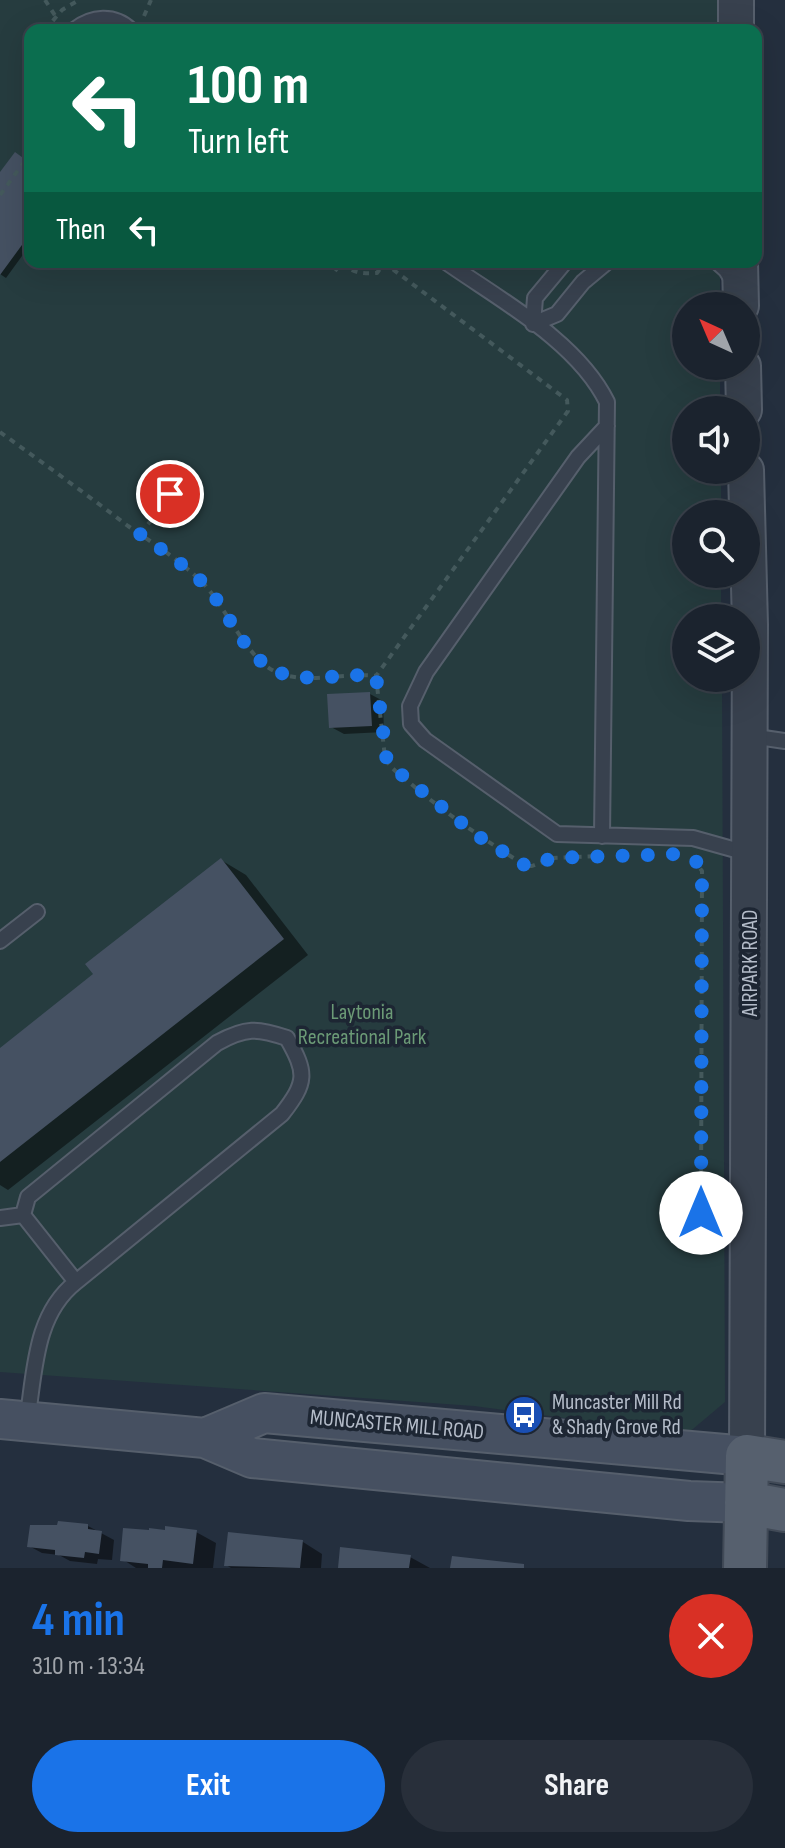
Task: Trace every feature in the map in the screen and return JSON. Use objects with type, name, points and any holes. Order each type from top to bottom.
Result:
[{"type":"main road","name":"MUNCASTER MILL ROAD","points":[[205,1438],[264,1413],[766,1459]]},
{"type":"main road","name":"MUNCASTER MILL ROAD","points":[[13,1420],[205,1438],[252,1458],[766,1507]]},
{"type":"main road","points":[[745,1568],[766,1507],[766,1459]]},
{"type":"street","points":[[736,0],[736,24]]},
{"type":"street","name":"AIRPARK ROAD","points":[[746,484],[750,854],[766,1459]]},
{"type":"lane","points":[[80,24],[102,18],[121,24]]},
{"type":"lane","points":[[454,268],[576,358],[596,381],[607,402],[602,836]]},
{"type":"lane","points":[[533,324],[535,298],[560,268]]},
{"type":"lane","points":[[533,324],[557,314],[583,282],[600,268]]},
{"type":"lane","points":[[724,268],[741,287]]},
{"type":"lane","points":[[607,426],[578,457],[447,640],[426,672],[410,706],[411,724],[425,740],[557,834],[693,838],[750,854]]},
{"type":"lane","points":[[750,736],[785,741]]},
{"type":"lane","points":[[0,941],[37,912]]},
{"type":"lane","points":[[13,1420],[39,1340],[63,1292],[282,1114],[300,1091],[302,1063],[287,1038],[260,1029],[239,1031],[217,1043],[43,1183],[28,1197],[23,1215]]},
{"type":"lane","points":[[0,1218],[23,1215]]},
{"type":"lane","points":[[23,1215],[76,1282]]},
{"type":"path","points":[[45,0],[55,17],[64,24]]},
{"type":"path","points":[[50,24],[79,0]]},
{"type":"path","points":[[0,195],[24,162]]},
{"type":"path","points":[[349,268],[363,274],[377,273],[380,268]]},
{"type":"path","points":[[391,268],[567,400],[568,411],[376,676],[385,758],[392,768],[478,836],[526,866],[552,858],[610,856]]},
{"type":"path","points":[[0,432],[202,582],[248,646],[271,670],[287,676],[376,676]]},
{"type":"path","points":[[140,534],[170,494]]},
{"type":"path","points":[[687,855],[699,864],[702,871],[701,1213],[721,1231]]},
{"type":"green space","name":"Laytonia Recreational Park","points":[[0,0],[718,0],[719,24],[24,24],[24,268],[720,268],[720,292],[672,292],[672,380],[720,380],[720,396],[672,396],[672,484],[721,484],[721,500],[672,500],[672,588],[721,588],[721,604],[672,604],[672,692],[722,692],[725,1402],[687,1434],[474,1406],[0,1372]]},
{"type":"building","points":[[15,152],[24,159],[24,242],[0,275],[0,172]]},
{"type":"building","points":[[370,692],[372,726],[329,728],[327,694]]},
{"type":"building","points":[[221,858],[284,939],[0,1162],[0,1048],[93,974],[85,964]]},
{"type":"building","points":[[58,1521],[88,1524],[88,1529],[102,1531],[99,1554],[85,1552],[84,1558],[55,1555],[55,1550],[27,1547],[30,1525],[57,1525]]},
{"type":"building","points":[[165,1526],[197,1530],[193,1564],[163,1560],[162,1568],[148,1568],[148,1564],[120,1561],[123,1528],[165,1530]]},
{"type":"building","points":[[228,1532],[303,1540],[300,1568],[224,1566]]},
{"type":"building","points":[[340,1547],[411,1555],[409,1568],[338,1568]]},
{"type":"building","points":[[452,1556],[524,1564],[524,1568],[450,1568]]},
{"type":"place","name":"Muncaster Mill Rd & Shady Grove Rd","points":[[524,1415]]},
{"type":"route","points":[[170,494],[140,534],[202,582],[258,659],[271,670],[287,676],[376,676],[387,763],[478,836],[526,866],[552,858],[677,854],[687,855],[699,864],[702,871],[701,1213]]}]
